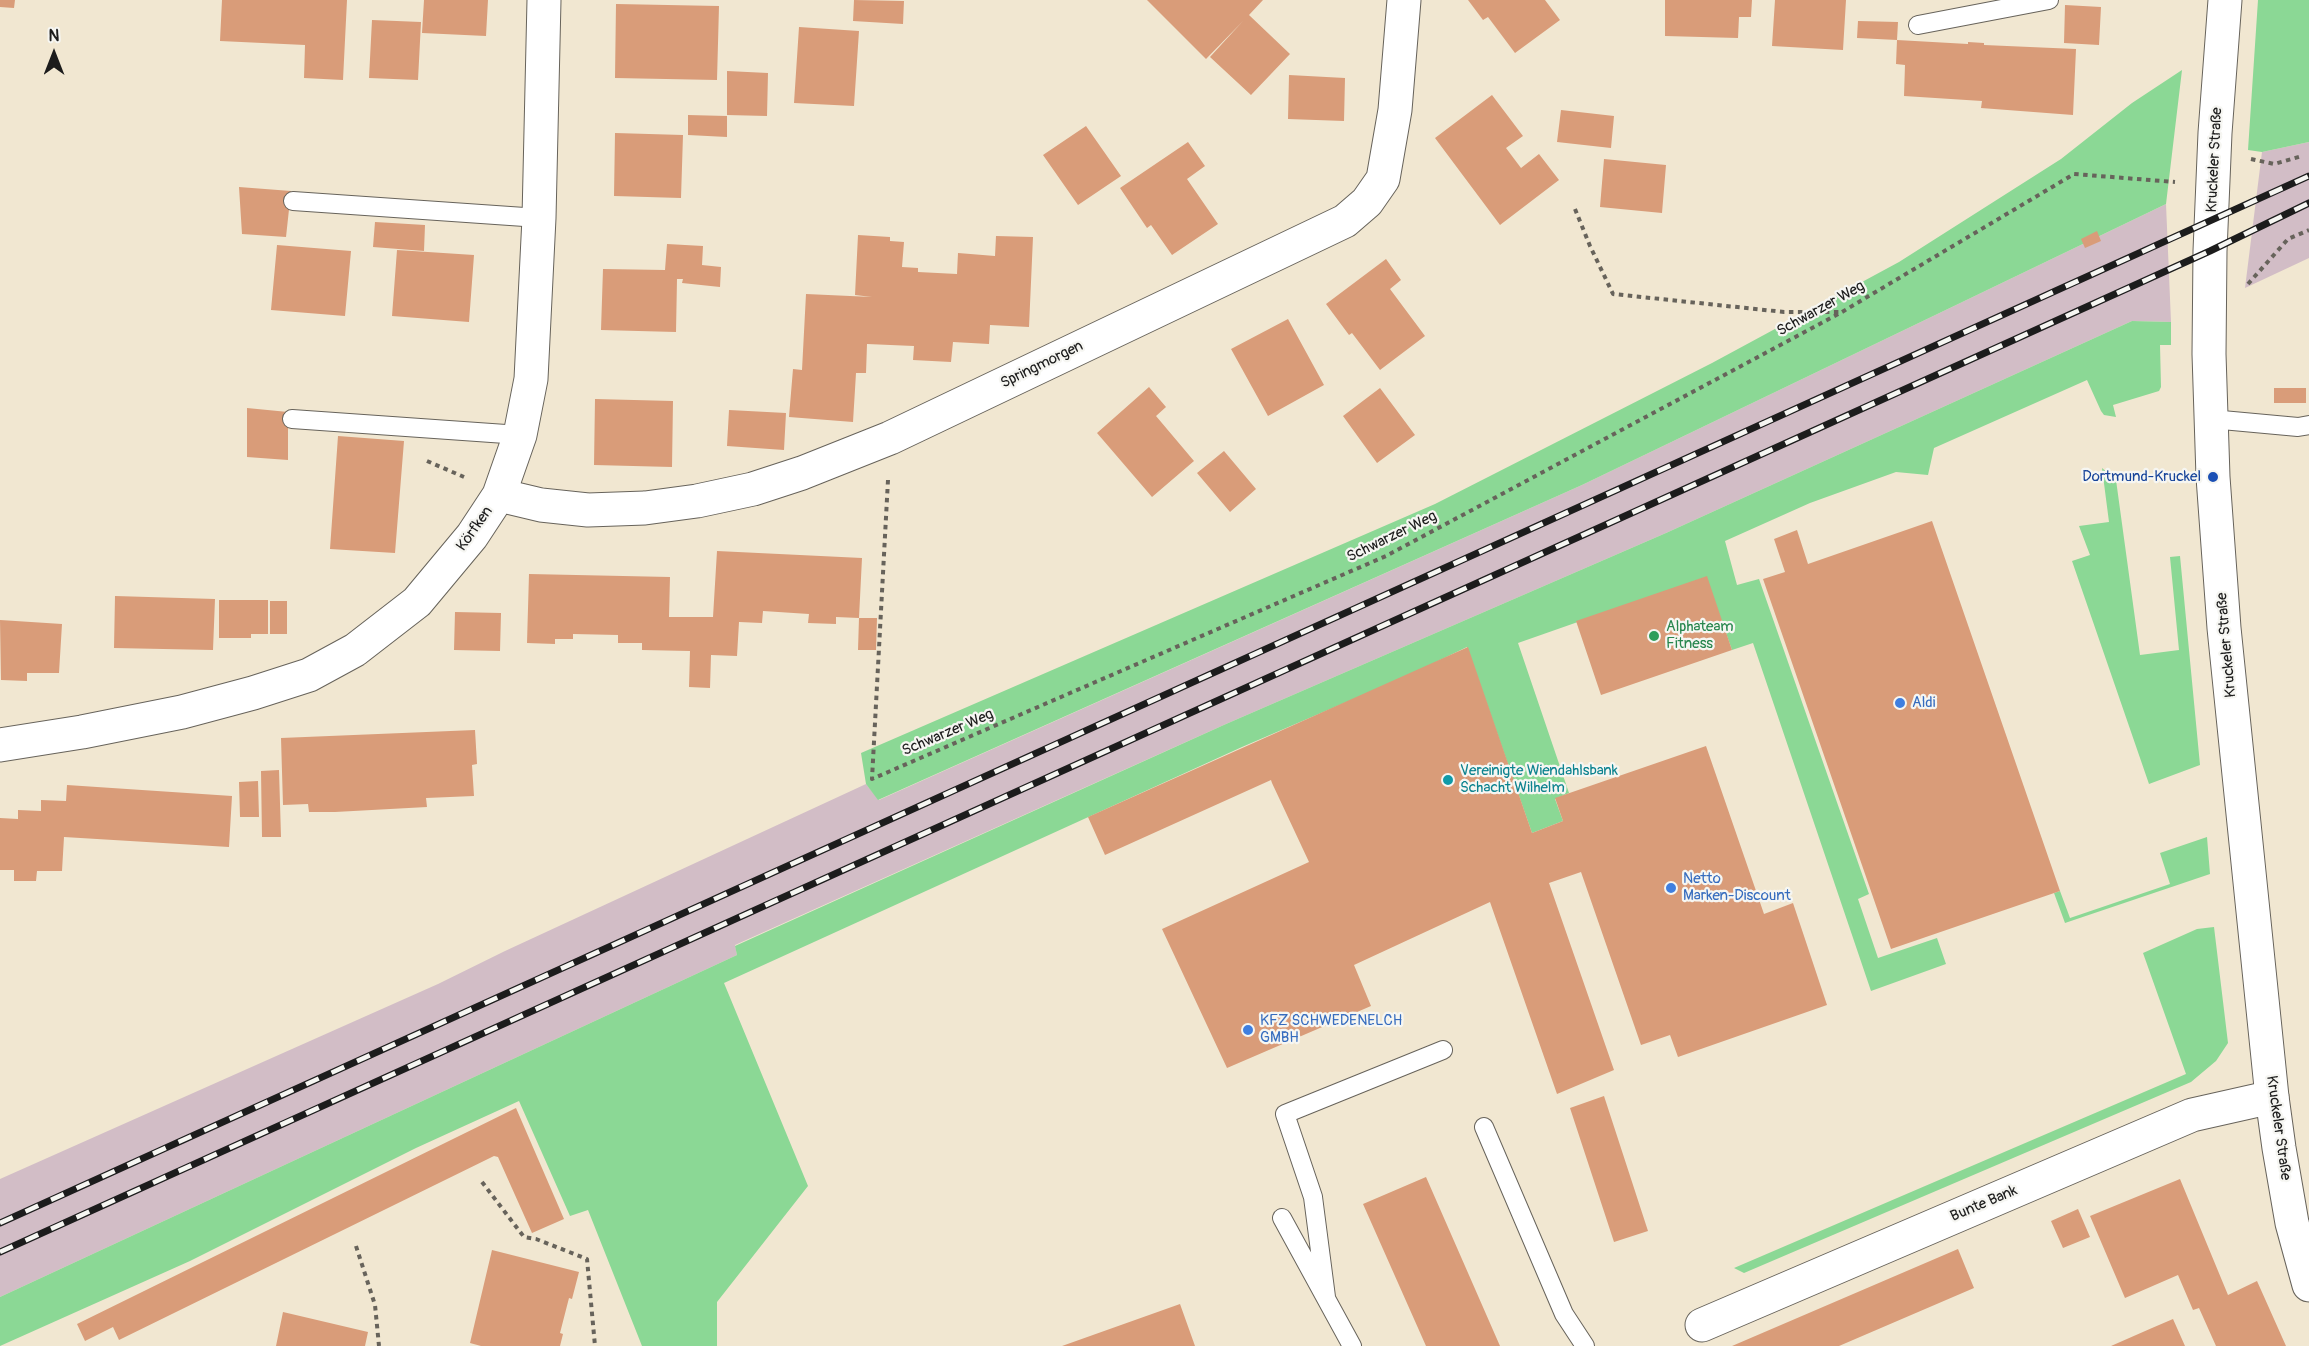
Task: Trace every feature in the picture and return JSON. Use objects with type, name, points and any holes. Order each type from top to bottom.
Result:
[{"type":"street","name":"Körfken","points":[[0,745],[82,732],[182,712],[309,675],[355,650],[417,602],[472,536],[499,495],[520,435],[531,379],[539,218],[544,0]]},
{"type":"street","name":"Springmorgen","points":[[499,495],[541,505],[588,510],[645,508],[697,501],[753,489],[802,473],[890,438],[1345,221],[1367,202],[1383,179],[1395,110],[1404,0]]},
{"type":"street","name":"Kruckeler Straße","points":[[2225,0],[2214,168],[2209,354],[2213,477],[2226,640],[2278,1148],[2292,1223],[2309,1285]]},
{"type":"street","name":"Bunte Bank","points":[[1702,1325],[2192,1115],[2272,1097]]},
{"type":"lane","points":[[1918,25],[2049,0]]},
{"type":"lane","points":[[293,201],[539,218]]},
{"type":"lane","points":[[292,419],[520,435]]},
{"type":"lane","points":[[2211,419],[2298,427],[2309,425]]},
{"type":"lane","points":[[1326,1297],[1313,1197],[1285,1114],[1443,1050]]},
{"type":"lane","points":[[1484,1127],[1564,1314],[1585,1346]]},
{"type":"lane","points":[[1282,1218],[1352,1346]]},
{"type":"path","points":[[2252,159],[2274,164],[2302,156]]},
{"type":"path","name":"Schwarzer Weg","points":[[890,438],[872,779],[1386,556],[1842,312],[2074,174],[2176,182],[2214,168]]},
{"type":"path","points":[[1575,209],[1613,294],[1784,312],[1842,312]]},
{"type":"path","points":[[2261,272],[2288,239],[2309,230]]},
{"type":"path","points":[[404,427],[408,444],[415,454],[499,495]]},
{"type":"path","points":[[482,1182],[524,1237],[536,1239],[587,1259],[595,1346]]},
{"type":"path","points":[[356,1246],[375,1305],[379,1346]]},
{"type":"shaded area","points":[[2309,142],[2309,258],[2245,288],[2262,152]]},
{"type":"shaded area","points":[[2166,204],[2171,322],[2132,321],[1666,533],[1226,724],[735,945],[737,955],[0,1297],[0,1179],[438,984],[866,784],[879,800],[1582,485]]},
{"type":"green space","points":[[2258,0],[2309,0],[2309,142],[2262,152],[2248,150]]},
{"type":"green space","points":[[2182,70],[2166,204],[1582,485],[878,800],[866,784],[861,753],[1435,504],[1712,363],[1899,262],[2061,159],[2132,103]]},
{"type":"green space","points":[[2132,321],[2171,322],[2171,345],[2160,345],[2161,387],[2159,391],[2113,405],[2116,417],[2104,415],[2087,380],[1934,448],[1928,475],[1896,472],[1810,503],[1725,541],[1737,585],[1759,579],[1869,894],[1858,899],[1878,958],[1937,938],[1946,964],[1871,991],[1753,643],[1732,650],[1706,577],[1518,643],[1569,793],[1555,799],[1563,821],[1532,833],[1467,647],[724,983],[808,1186],[717,1302],[717,1346],[642,1346],[588,1210],[570,1216],[519,1101],[416,1148],[190,1261],[0,1346],[0,1297],[737,955],[735,946],[1226,724],[1666,533]]},
{"type":"green space","points":[[2102,468],[2116,480],[2140,655],[2179,650],[2170,557],[2180,556],[2200,765],[2149,784],[2072,561],[2090,555],[2079,526],[2109,522]]},
{"type":"green space","points":[[2207,837],[2210,874],[2065,923],[2054,893],[2060,891],[2070,918],[2170,884],[2160,853]]},
{"type":"green space","points":[[2214,927],[2228,1043],[2216,1061],[2191,1082],[1744,1273],[1734,1268],[2186,1074],[2143,953],[2197,929]]},
{"type":"building","points":[[0,0],[15,0],[14,8],[0,7]]},
{"type":"building","points":[[222,0],[347,0],[343,80],[304,78],[305,45],[220,41]]},
{"type":"building","points":[[424,0],[488,0],[486,36],[422,33]]},
{"type":"building","points":[[854,0],[904,1],[903,24],[853,21]]},
{"type":"building","points":[[1147,0],[1263,0],[1249,15],[1290,54],[1251,95],[1210,57],[1243,21],[1206,59]]},
{"type":"building","points":[[1468,0],[1545,0],[1560,20],[1515,53],[1488,17],[1483,20]]},
{"type":"building","points":[[1665,0],[1752,0],[1751,17],[1739,17],[1738,38],[1665,36]]},
{"type":"building","points":[[1775,0],[1846,0],[1843,50],[1772,46]]},
{"type":"building","points":[[616,4],[719,6],[717,80],[615,78]]},
{"type":"building","points":[[2065,5],[2101,7],[2099,45],[2064,43]]},
{"type":"building","points":[[372,20],[421,22],[418,80],[369,78]]},
{"type":"building","points":[[1858,21],[1898,22],[1897,40],[1857,38]]},
{"type":"building","points":[[799,27],[859,31],[854,106],[794,103]]},
{"type":"building","points":[[1897,40],[2076,49],[2073,115],[1981,108],[1982,101],[1904,96],[1905,65],[1896,64]]},
{"type":"building","points":[[727,71],[768,73],[767,116],[727,115]]},
{"type":"building","points":[[1289,75],[1345,78],[1344,121],[1288,119]]},
{"type":"building","points":[[1492,95],[1523,136],[1506,148],[1521,168],[1539,154],[1559,180],[1500,225],[1435,138]]},
{"type":"building","points":[[1561,110],[1614,116],[1611,148],[1557,142]]},
{"type":"building","points":[[688,115],[727,116],[727,137],[688,135]]},
{"type":"building","points":[[1086,126],[1121,176],[1078,205],[1043,155]]},
{"type":"building","points":[[615,133],[683,135],[681,198],[614,196]]},
{"type":"building","points":[[1188,142],[1205,166],[1187,179],[1218,224],[1172,255],[1151,225],[1147,228],[1120,188]]},
{"type":"building","points":[[1604,159],[1666,165],[1662,213],[1600,207]]},
{"type":"building","points":[[239,187],[291,191],[286,237],[242,234]]},
{"type":"building","points":[[375,222],[425,225],[424,251],[373,247]]},
{"type":"building","points":[[2097,231],[2101,241],[2085,248],[2081,239]]},
{"type":"building","points":[[858,235],[890,237],[890,241],[904,242],[902,267],[918,268],[918,272],[957,274],[958,253],[995,256],[996,236],[1033,237],[1029,327],[990,325],[989,344],[953,342],[951,362],[913,360],[914,346],[867,344],[866,373],[856,373],[853,422],[789,417],[793,369],[802,370],[806,294],[872,297],[855,295]]},
{"type":"building","points":[[667,244],[703,246],[702,265],[721,267],[720,287],[682,283],[683,279],[677,279],[676,332],[601,330],[603,269],[665,270]]},
{"type":"building","points":[[277,245],[351,251],[345,316],[271,310]]},
{"type":"building","points":[[397,250],[474,255],[469,322],[392,316]]},
{"type":"building","points":[[1386,259],[1401,280],[1390,289],[1425,336],[1380,370],[1352,333],[1349,335],[1326,304]]},
{"type":"building","points":[[1288,319],[1324,385],[1268,416],[1231,349]]},
{"type":"building","points":[[1149,387],[1166,407],[1156,416],[1194,461],[1152,497],[1097,433]]},
{"type":"building","points":[[1380,388],[1415,435],[1377,463],[1343,416]]},
{"type":"building","points":[[2274,388],[2306,388],[2306,403],[2274,403]]},
{"type":"building","points":[[595,399],[673,401],[672,467],[594,465]]},
{"type":"building","points":[[247,408],[288,412],[288,460],[247,457]]},
{"type":"building","points":[[729,410],[786,413],[784,450],[727,446]]},
{"type":"building","points":[[338,436],[404,441],[395,553],[330,549]]},
{"type":"building","points":[[1224,451],[1256,489],[1230,512],[1197,473]]},
{"type":"building","name":"Aldi","points":[[1932,521],[2060,891],[1891,949],[1763,579],[1785,572],[1774,539],[1797,530],[1808,564]]},
{"type":"building","points":[[717,551],[862,558],[859,618],[836,617],[836,624],[808,623],[809,614],[763,611],[762,623],[739,622],[737,656],[711,655],[710,688],[689,687],[690,651],[642,650],[642,643],[618,643],[618,635],[573,634],[573,639],[555,639],[555,644],[527,643],[529,574],[670,577],[669,617],[713,617]]},
{"type":"building","name":"Alphateam Fitness","points":[[1707,576],[1732,650],[1601,695],[1576,621]]},
{"type":"building","points":[[115,596],[215,599],[213,650],[114,648]]},
{"type":"building","points":[[219,600],[268,600],[268,634],[251,634],[251,638],[219,638]]},
{"type":"building","points":[[270,601],[287,601],[287,634],[270,634]]},
{"type":"building","points":[[455,612],[501,613],[500,651],[454,650]]},
{"type":"building","points":[[859,618],[877,618],[876,650],[858,650]]},
{"type":"building","points":[[0,620],[62,624],[59,673],[27,673],[27,681],[1,680]]},
{"type":"building","points":[[1468,647],[1532,833],[1563,821],[1555,798],[1706,746],[1764,914],[1793,903],[1827,1005],[1678,1057],[1670,1035],[1641,1045],[1581,872],[1549,883],[1614,1070],[1557,1094],[1490,902],[1354,965],[1371,1006],[1227,1068],[1162,929],[1309,862],[1271,780],[1105,855],[1088,817]]},
{"type":"building","points":[[475,730],[477,764],[472,765],[474,796],[426,798],[427,807],[335,812],[309,812],[308,804],[283,805],[281,738]]},
{"type":"building","points":[[279,770],[281,837],[262,837],[261,771]]},
{"type":"building","points":[[258,781],[259,817],[240,817],[239,782]]},
{"type":"building","points":[[67,785],[232,796],[229,847],[64,837],[62,871],[37,871],[36,881],[14,881],[14,870],[0,870],[0,818],[18,819],[18,810],[41,811],[41,800],[66,801]]},
{"type":"building","points":[[1604,1096],[1648,1231],[1614,1242],[1570,1108]]},
{"type":"building","points":[[516,1108],[564,1219],[532,1233],[498,1157],[494,1156],[119,1340],[113,1327],[85,1341],[77,1324]]},
{"type":"building","points":[[1426,1177],[1500,1346],[1426,1346],[1363,1204]]},
{"type":"building","points":[[2180,1179],[2228,1295],[2257,1281],[2286,1346],[2216,1346],[2199,1308],[2193,1310],[2178,1275],[2125,1298],[2090,1216]]},
{"type":"building","points":[[2078,1209],[2090,1237],[2063,1248],[2051,1221]]},
{"type":"building","points":[[1958,1249],[1974,1288],[1839,1346],[1732,1346]]},
{"type":"building","points":[[492,1250],[579,1272],[572,1299],[569,1298],[560,1333],[563,1334],[560,1346],[481,1346],[470,1343]]},
{"type":"building","points":[[1180,1304],[1195,1346],[1062,1346]]},
{"type":"building","points":[[283,1312],[368,1332],[365,1346],[276,1346]]},
{"type":"building","points":[[2173,1319],[2185,1346],[2111,1346],[2152,1328]]},
{"type":"railway","points":[[0,1223],[2309,176]]},
{"type":"railway","points":[[0,1252],[2210,251],[2309,203]]},
{"type":"place","name":"Dortmund-Kruckel","points":[[2213,477]]},
{"type":"place","name":"Alphateam Fitness","points":[[1654,636]]},
{"type":"place","name":"Aldi","points":[[1900,703]]},
{"type":"place","name":"Vereinigte Wiendahlsbank Schacht Wilhelm","points":[[1448,780]]},
{"type":"place","name":"Netto Marken-Discount","points":[[1671,888]]},
{"type":"place","name":"KFZ SCHWEDENELCH GMBH","points":[[1248,1030]]}]
